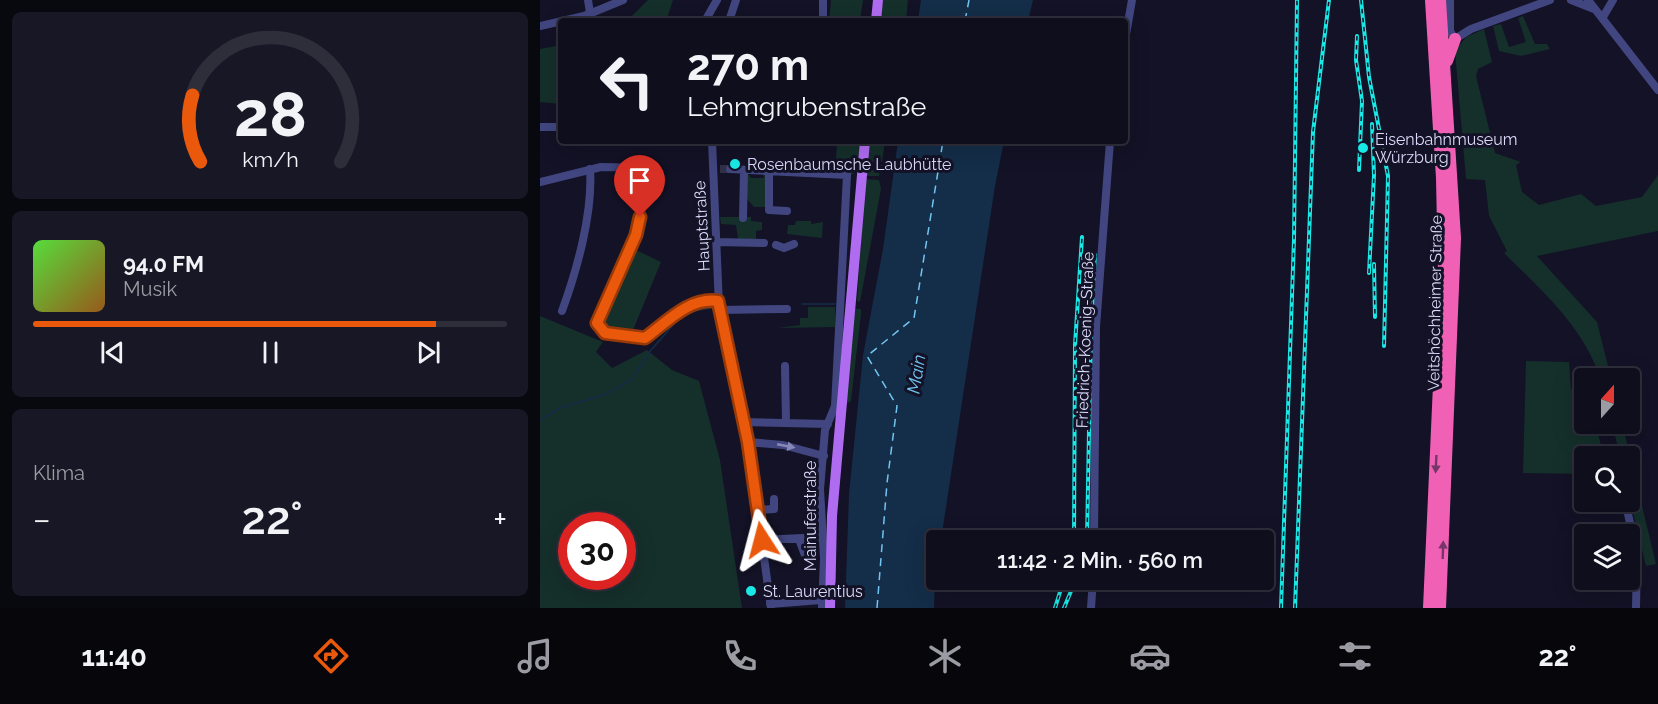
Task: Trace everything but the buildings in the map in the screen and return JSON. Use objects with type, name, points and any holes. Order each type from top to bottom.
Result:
[{"type":"highway","name":"Veitshöchheimer Straße","points":[[1431,0],[1434,71],[1447,106],[1455,238],[1440,608]]},
{"type":"highway","name":"Veitshöchheimer Straße","points":[[1429,608],[1444,273],[1440,0]]},
{"type":"highway","points":[[1440,89],[1449,82],[1449,53],[1455,39]]},
{"type":"main road","points":[[876,18],[878,0]]},
{"type":"main road","points":[[830,608],[832,516],[865,144]]},
{"type":"street","points":[[588,0],[590,13]]},
{"type":"street","points":[[571,18],[623,0]]},
{"type":"street","points":[[707,18],[717,0]]},
{"type":"street","points":[[730,18],[736,0]]},
{"type":"street","points":[[822,18],[823,0]]},
{"type":"street","points":[[1128,23],[1132,0]]},
{"type":"street","points":[[1450,0],[1450,31],[1455,39],[1471,29],[1550,0]]},
{"type":"street","points":[[1571,0],[1595,10]]},
{"type":"street","points":[[1588,0],[1658,90]]},
{"type":"street","points":[[1603,17],[1612,0]]},
{"type":"street","points":[[540,26],[558,21]]},
{"type":"street","points":[[540,127],[558,127]]},
{"type":"street","name":"Hauptstraße","points":[[713,144],[717,169],[718,301],[748,442],[762,540],[763,567],[771,606]]},
{"type":"street","name":"Friedrich-Koenig-Straße","points":[[1094,530],[1096,327],[1110,144]]},
{"type":"street","points":[[540,182],[590,169],[613,166],[651,168],[636,235],[598,316],[598,328],[605,333],[645,338],[691,304],[703,300],[718,301]]},
{"type":"street","points":[[562,311],[579,254],[592,187],[590,169]]},
{"type":"street","points":[[730,170],[769,173],[769,210],[787,211]]},
{"type":"street","points":[[743,218],[744,170]]},
{"type":"street","name":"Mainuferstraße","points":[[769,173],[847,175],[835,406],[828,424],[820,489],[824,559],[822,604]]},
{"type":"street","points":[[716,242],[764,243]]},
{"type":"street","points":[[776,245],[784,248],[794,244]]},
{"type":"street","points":[[720,310],[787,309]]},
{"type":"street","points":[[785,366],[786,422]]},
{"type":"street","points":[[744,423],[828,424]]},
{"type":"street","points":[[748,442],[783,445],[824,456]]},
{"type":"street","points":[[758,510],[774,509],[774,499]]},
{"type":"street","points":[[1628,512],[1637,553],[1636,608]]},
{"type":"street","points":[[762,540],[822,537]]},
{"type":"street","points":[[799,539],[806,555]]},
{"type":"street","points":[[1090,608],[1092,590]]},
{"type":"street","points":[[771,606],[822,604]]},
{"type":"green space","points":[[648,0],[673,0],[667,18],[633,18],[632,16]]},
{"type":"green space","points":[[831,0],[863,0],[860,18],[829,18]]},
{"type":"green space","points":[[883,0],[908,0],[906,18],[880,18]]},
{"type":"green space","points":[[1523,16],[1535,44],[1547,44],[1550,49],[1521,56],[1499,51],[1493,26],[1501,24],[1509,47],[1526,42],[1518,18]]},
{"type":"green space","points":[[1484,29],[1492,62],[1478,69],[1476,76],[1495,153],[1521,162],[1516,165],[1522,192],[1539,205],[1581,194],[1596,206],[1642,197],[1658,175],[1658,231],[1537,256],[1597,322],[1608,368],[1596,368],[1583,342],[1560,310],[1504,253],[1507,251],[1489,216],[1485,180],[1466,179],[1455,51],[1466,37]]},
{"type":"green space","points":[[558,46],[558,104],[540,102],[540,49]]},
{"type":"green space","points":[[837,144],[861,144],[858,171],[851,175],[848,170],[840,169],[836,162]]},
{"type":"green space","points":[[869,144],[885,144],[882,162],[870,163],[870,170],[880,169],[879,176],[866,176]]},
{"type":"green space","points":[[747,172],[751,178],[764,178],[763,173],[768,174],[766,207],[754,207],[746,198]]},
{"type":"green space","points":[[865,179],[879,180],[881,189],[860,302],[857,301]]},
{"type":"green space","points":[[720,217],[751,217],[751,221],[762,222],[762,230],[756,231],[756,240],[738,239],[736,225],[721,224]]},
{"type":"green space","points":[[796,221],[811,221],[811,224],[823,222],[822,238],[787,234],[788,225],[795,225]]},
{"type":"green space","points":[[632,248],[661,262],[631,335],[603,329],[599,316]]},
{"type":"green space","points":[[808,307],[835,307],[835,327],[778,328],[800,325],[800,318],[808,318]]},
{"type":"green space","points":[[854,309],[861,309],[861,314],[851,401],[846,404]]},
{"type":"green space","points":[[540,316],[603,342],[596,352],[612,368],[647,350],[672,370],[699,381],[720,460],[742,608],[540,608]]},
{"type":"green space","points":[[1526,361],[1569,362],[1571,389],[1574,389],[1574,434],[1598,434],[1601,446],[1574,446],[1574,474],[1523,473]]},
{"type":"green space","points":[[1615,434],[1625,434],[1628,446],[1618,446]]},
{"type":"green space","points":[[1640,498],[1656,564],[1646,566],[1640,541],[1640,524],[1636,524],[1633,512],[1640,512]]},
{"type":"water","points":[[921,0],[1033,0],[1029,18],[918,18]]},
{"type":"water","name":"Main","points":[[898,144],[1003,144],[943,530],[926,530],[926,590],[935,590],[934,608],[845,608],[849,494],[863,355],[883,249]]},
{"type":"waterway","points":[[874,166],[882,166]]},
{"type":"waterway","points":[[802,304],[835,304]]},
{"type":"waterway","points":[[693,311],[711,308]]},
{"type":"waterway","points":[[652,349],[673,325]]},
{"type":"waterway","points":[[540,420],[560,408],[603,395],[630,381],[651,350]]},
{"type":"ferry route","points":[[966,18],[969,0]]},
{"type":"ferry route","points":[[877,608],[887,483],[897,406],[867,356],[914,318],[943,144]]},
{"type":"tunnel","points":[[720,169],[730,169]]},
{"type":"railway","points":[[1281,608],[1294,239],[1297,0]]},
{"type":"railway","points":[[1295,608],[1313,132],[1329,0]]},
{"type":"railway","points":[[1361,0],[1369,77],[1388,176],[1384,346]]},
{"type":"railway","points":[[1357,36],[1356,60],[1362,101],[1359,170]]},
{"type":"railway","points":[[1369,273],[1374,175],[1372,124]]},
{"type":"railway","points":[[1074,530],[1075,345],[1082,237]]},
{"type":"railway","points":[[1087,530],[1091,322],[1095,255]]},
{"type":"railway","points":[[1374,264],[1375,317]]},
{"type":"railway","points":[[1055,608],[1061,590]]},
{"type":"railway","points":[[1064,608],[1071,590]]},
{"type":"place","name":"Eisenbahnmuseum Würzburg","points":[[1363,148]]},
{"type":"place","name":"Rosenbaumsche Laubhütte","points":[[735,164]]},
{"type":"place","name":"St. Laurentius","points":[[751,591]]},
{"type":"route","points":[[640,217],[636,235],[596,320],[598,328],[605,333],[645,338],[691,304],[703,300],[718,301],[748,442],[762,540]]}]
